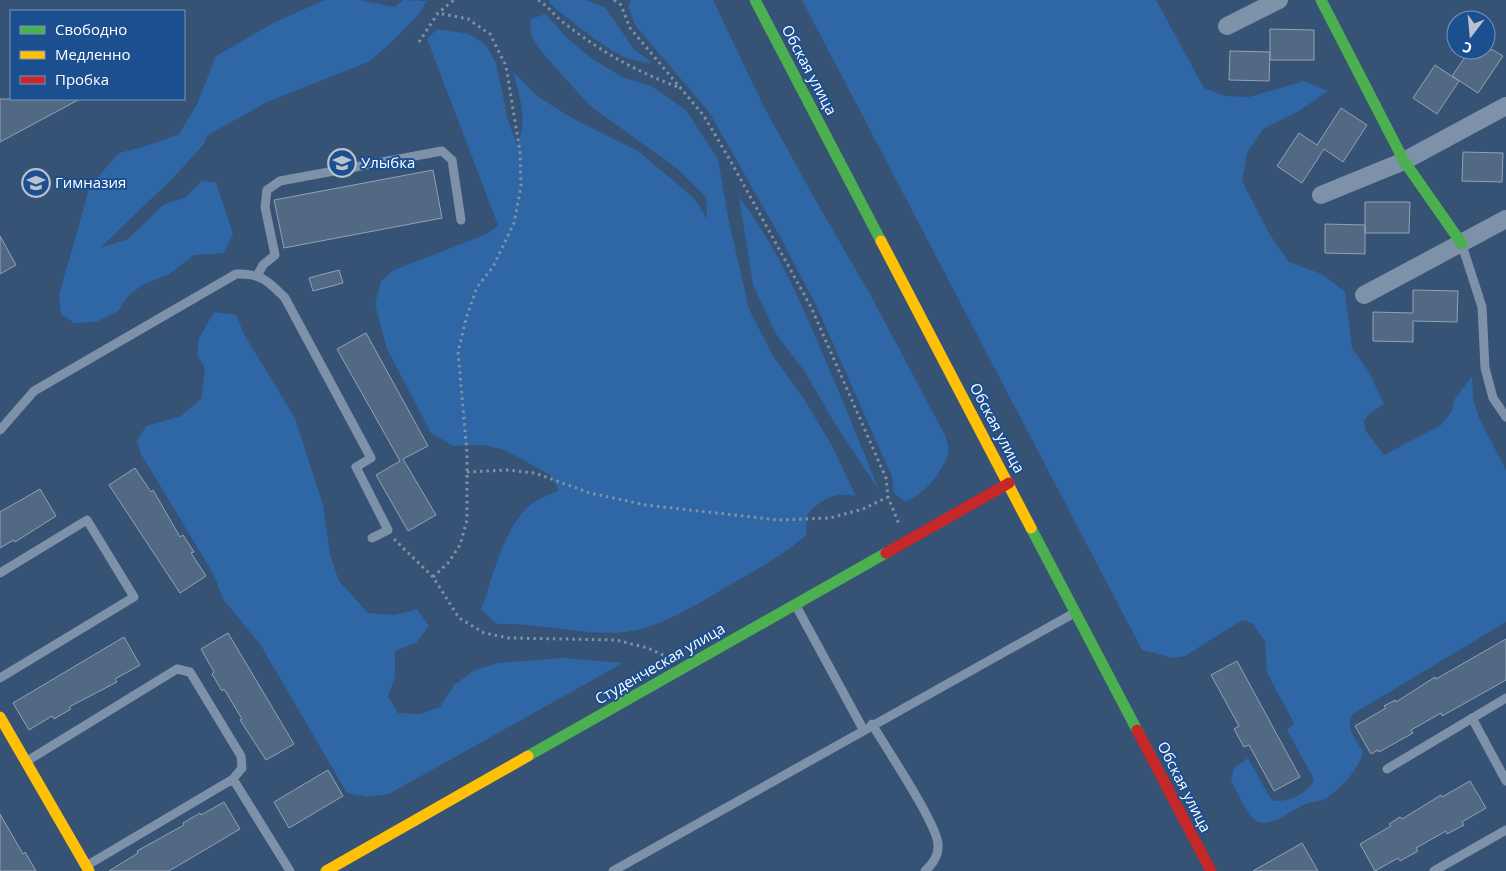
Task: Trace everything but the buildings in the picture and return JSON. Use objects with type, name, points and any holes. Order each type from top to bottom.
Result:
[{"type":"street","name":"Обская улица","points":[[755,0],[1211,871]]},
{"type":"street","points":[[1227,26],[1279,0]]},
{"type":"street","points":[[1321,0],[1404,161],[1462,244]]},
{"type":"street","points":[[1321,195],[1404,161],[1506,106]]},
{"type":"street","points":[[1364,295],[1506,219]]},
{"type":"street","name":"Студенческая улица","points":[[326,871],[1009,483]]},
{"type":"street","points":[[0,718],[87,869]]},
{"type":"lane","points":[[257,276],[263,265],[275,255],[265,207],[268,190],[280,181],[442,151],[452,160],[461,220]]},
{"type":"lane","points":[[1462,244],[1482,307],[1485,368],[1493,398],[1506,416]]},
{"type":"lane","points":[[0,430],[34,391],[236,274],[253,273],[268,280],[285,298],[371,458],[356,467],[388,530],[372,538]]},
{"type":"lane","points":[[0,573],[87,520],[134,597],[0,678]]},
{"type":"lane","points":[[795,604],[863,730]]},
{"type":"lane","points":[[613,871],[872,724],[1076,612]]},
{"type":"lane","points":[[26,762],[177,669],[190,672],[241,756],[242,768],[233,779],[87,869]]},
{"type":"lane","points":[[1387,768],[1506,698]]},
{"type":"lane","points":[[1472,718],[1506,781]]},
{"type":"lane","points":[[872,724],[933,829],[938,843],[937,855],[931,866],[925,871]]},
{"type":"lane","points":[[233,779],[290,871]]},
{"type":"lane","points":[[1434,871],[1506,830]]},
{"type":"path","points":[[419,42],[438,13],[454,0]]},
{"type":"path","points":[[538,0],[562,22],[624,64],[655,79],[682,88]]},
{"type":"path","points":[[614,0],[621,5],[630,28],[704,116],[811,307],[886,478],[888,497],[906,541]]},
{"type":"path","points":[[433,577],[448,563],[460,545],[467,520],[467,472],[458,352],[466,319],[477,288],[493,267],[514,223],[521,186],[520,152],[506,66],[490,34],[468,19],[438,13]]},
{"type":"path","points":[[467,472],[507,470],[534,473],[590,492],[646,505],[778,520],[830,518],[863,508],[888,497]]},
{"type":"path","points":[[388,530],[398,544],[433,577],[459,618],[484,633],[509,638],[616,640],[648,648],[686,666]]},
{"type":"shaded area","points":[[325,0],[359,0],[395,7],[403,0],[427,1],[418,15],[390,44],[368,62],[267,102],[208,135],[204,144],[172,179],[100,248],[128,239],[163,205],[186,197],[202,181],[216,182],[233,234],[224,253],[194,255],[168,275],[144,284],[129,295],[118,311],[96,322],[74,323],[61,314],[59,295],[89,189],[104,170],[119,153],[179,134],[197,104],[216,56],[275,22]]},
{"type":"shaded area","points":[[550,0],[585,0],[605,7],[634,49],[652,63],[629,59],[611,49],[588,34],[549,3]]},
{"type":"shaded area","points":[[631,0],[713,0],[764,107],[871,296],[946,437],[948,453],[942,468],[925,489],[912,499],[905,502],[894,493],[892,477],[816,305],[779,235],[709,112],[635,25],[628,5]]},
{"type":"shaded area","points":[[802,0],[1156,0],[1204,88],[1225,96],[1249,97],[1304,81],[1328,91],[1299,111],[1263,129],[1247,153],[1242,181],[1269,233],[1289,262],[1322,274],[1345,292],[1352,348],[1369,372],[1384,404],[1371,412],[1364,420],[1365,430],[1384,455],[1441,425],[1452,411],[1454,400],[1472,376],[1473,398],[1479,418],[1506,470],[1506,622],[1353,714],[1350,729],[1363,752],[1358,765],[1349,777],[1328,797],[1321,801],[1303,805],[1272,822],[1259,822],[1247,810],[1231,781],[1234,768],[1248,758],[1269,796],[1274,801],[1298,796],[1312,784],[1314,779],[1287,730],[1294,723],[1267,673],[1265,641],[1252,623],[1242,620],[1185,656],[1173,658],[1142,650]]},
{"type":"shaded area","points":[[546,14],[567,38],[591,58],[622,77],[651,86],[686,110],[718,159],[729,222],[749,309],[773,356],[804,399],[830,442],[856,496],[841,495],[823,500],[807,515],[806,535],[780,555],[675,616],[644,628],[627,632],[597,633],[526,625],[497,624],[481,610],[501,552],[515,523],[534,502],[559,490],[550,475],[505,450],[483,445],[453,446],[431,433],[387,349],[375,304],[381,281],[394,270],[487,234],[498,225],[427,39],[437,29],[469,34],[486,45],[496,63],[508,120],[517,145],[522,127],[522,109],[513,72],[537,96],[572,118],[638,151],[694,198],[707,219],[706,197],[675,167],[589,105],[540,50],[531,35],[530,19]]},
{"type":"shaded area","points":[[739,197],[773,248],[791,283],[808,319],[879,490],[835,424],[805,372],[776,334],[753,285]]},
{"type":"shaded area","points":[[214,312],[236,315],[245,336],[295,418],[323,505],[330,555],[339,581],[368,613],[395,615],[417,609],[429,626],[416,643],[395,651],[395,677],[388,696],[398,713],[420,714],[440,707],[454,685],[475,670],[498,663],[562,658],[623,663],[389,794],[368,797],[347,793],[260,644],[223,599],[214,575],[141,454],[137,441],[146,426],[181,416],[201,399],[205,369],[197,354],[199,338]]},
{"type":"traffic: fast","points":[[755,0],[881,241]]},
{"type":"traffic: fast","points":[[1321,0],[1404,161],[1462,244]]},
{"type":"traffic: fast","points":[[1031,528],[1137,730]]},
{"type":"traffic: fast","points":[[528,756],[886,553]]},
{"type":"traffic: slow","points":[[881,241],[1031,528]]},
{"type":"traffic: slow","points":[[0,717],[89,871]]},
{"type":"traffic: slow","points":[[326,871],[528,756]]},
{"type":"traffic: jam","points":[[886,553],[1009,483]]},
{"type":"traffic: jam","points":[[1137,730],[1211,871]]},
{"type":"place","name":"Улыбка","points":[[342,163]]},
{"type":"place","name":"Гимназия","points":[[36,183]]}]
